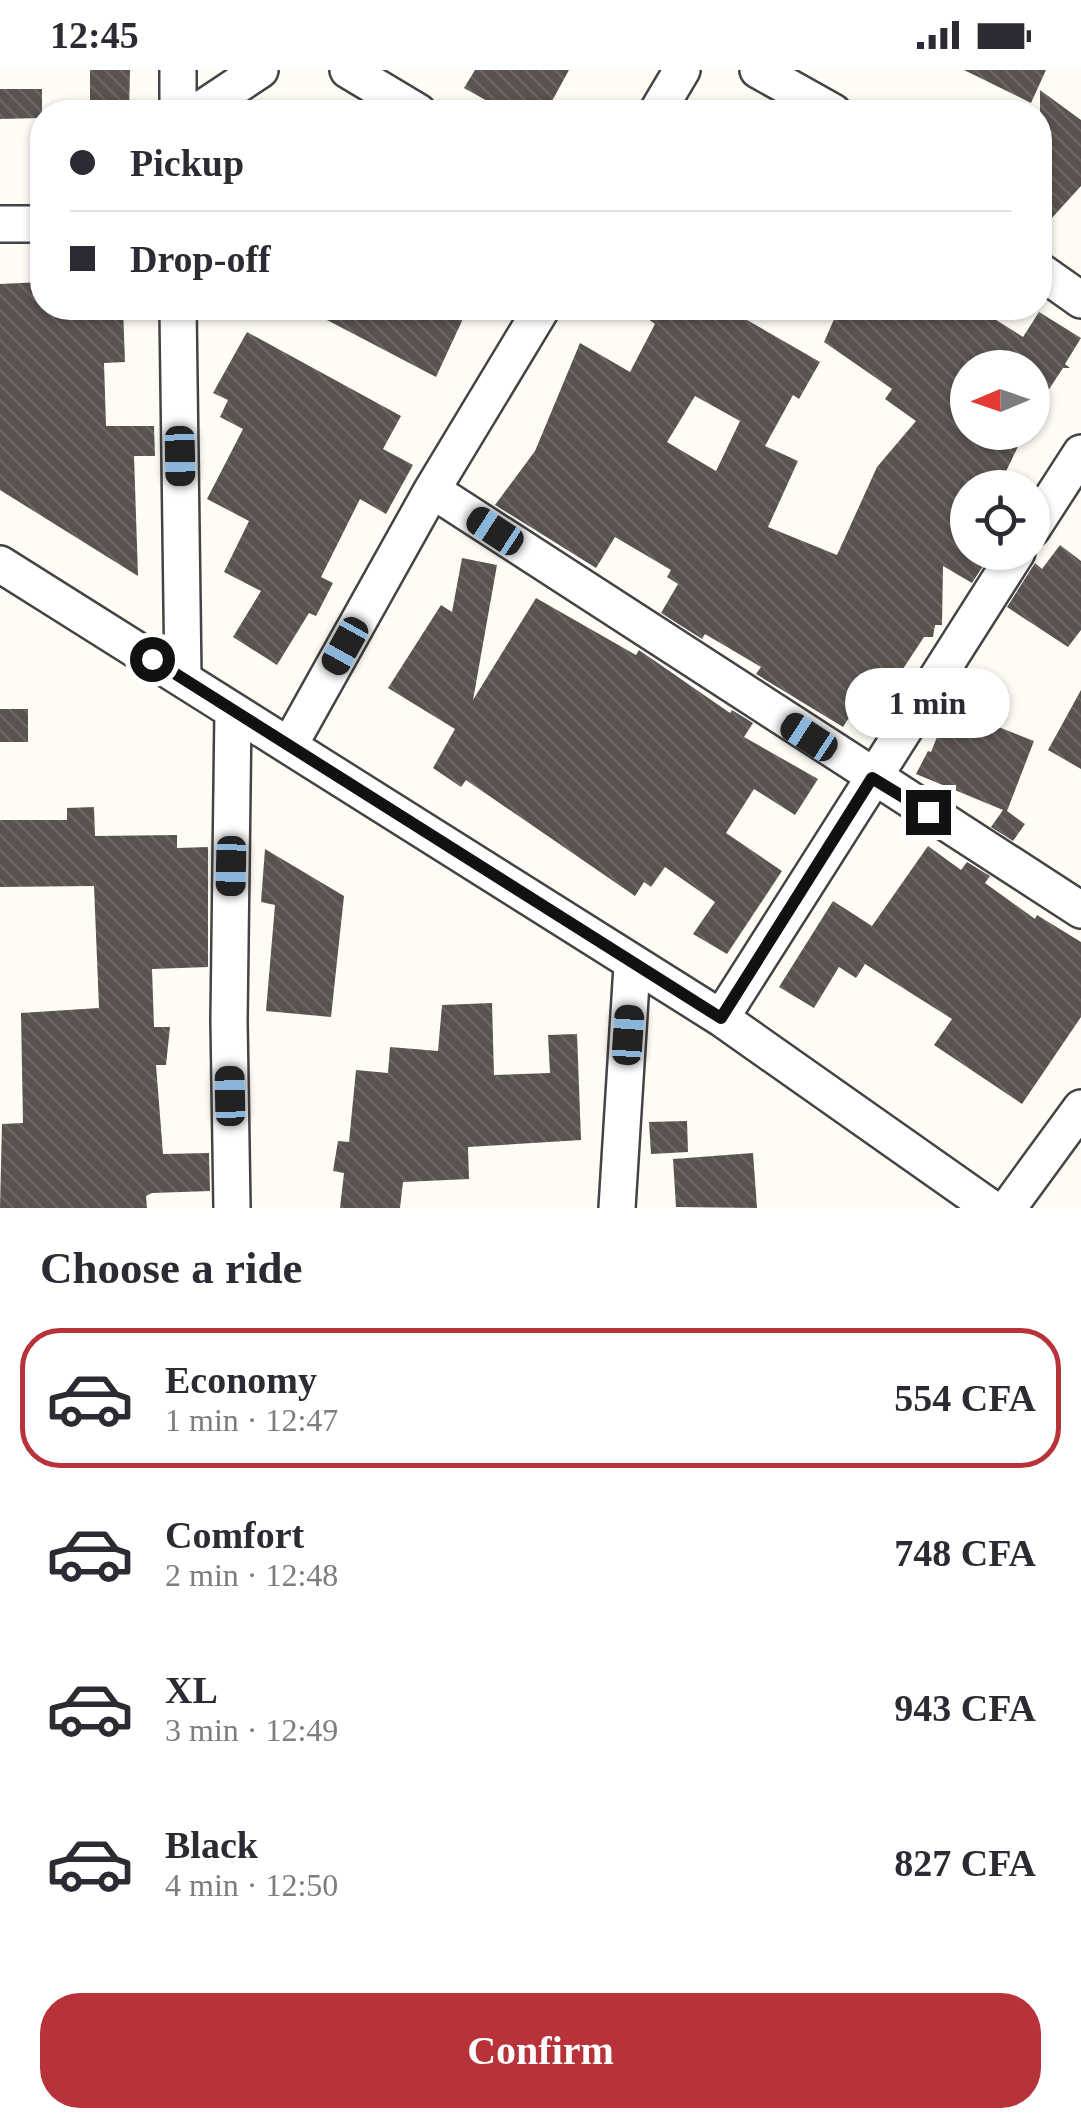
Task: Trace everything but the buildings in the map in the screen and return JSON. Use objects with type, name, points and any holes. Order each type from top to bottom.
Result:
[{"type":"street","points":[[178,70],[178,100]]},
{"type":"street","points":[[215,100],[260,70]]},
{"type":"street","points":[[348,70],[398,100]]},
{"type":"street","points":[[664,100],[682,70]]},
{"type":"street","points":[[758,70],[812,100]]},
{"type":"street","points":[[0,224],[30,224]]},
{"type":"street","points":[[1052,279],[1081,300]]},
{"type":"street","points":[[178,320],[183,678]]},
{"type":"street","points":[[289,746],[432,490],[535,320]]},
{"type":"street","points":[[1050,501],[1081,454]]},
{"type":"street","points":[[432,490],[1081,910]]},
{"type":"street","points":[[0,564],[632,966],[721,1018],[947,1199],[990,1208]]},
{"type":"street","points":[[721,1018],[1005,570]]},
{"type":"street","points":[[232,1208],[229,1020],[234,711]]},
{"type":"street","points":[[617,1208],[632,966]]},
{"type":"street","points":[[1008,1208],[1081,1108]]},
{"type":"route","points":[[152,659],[632,966],[721,1018],[872,778],[928,812]]}]
